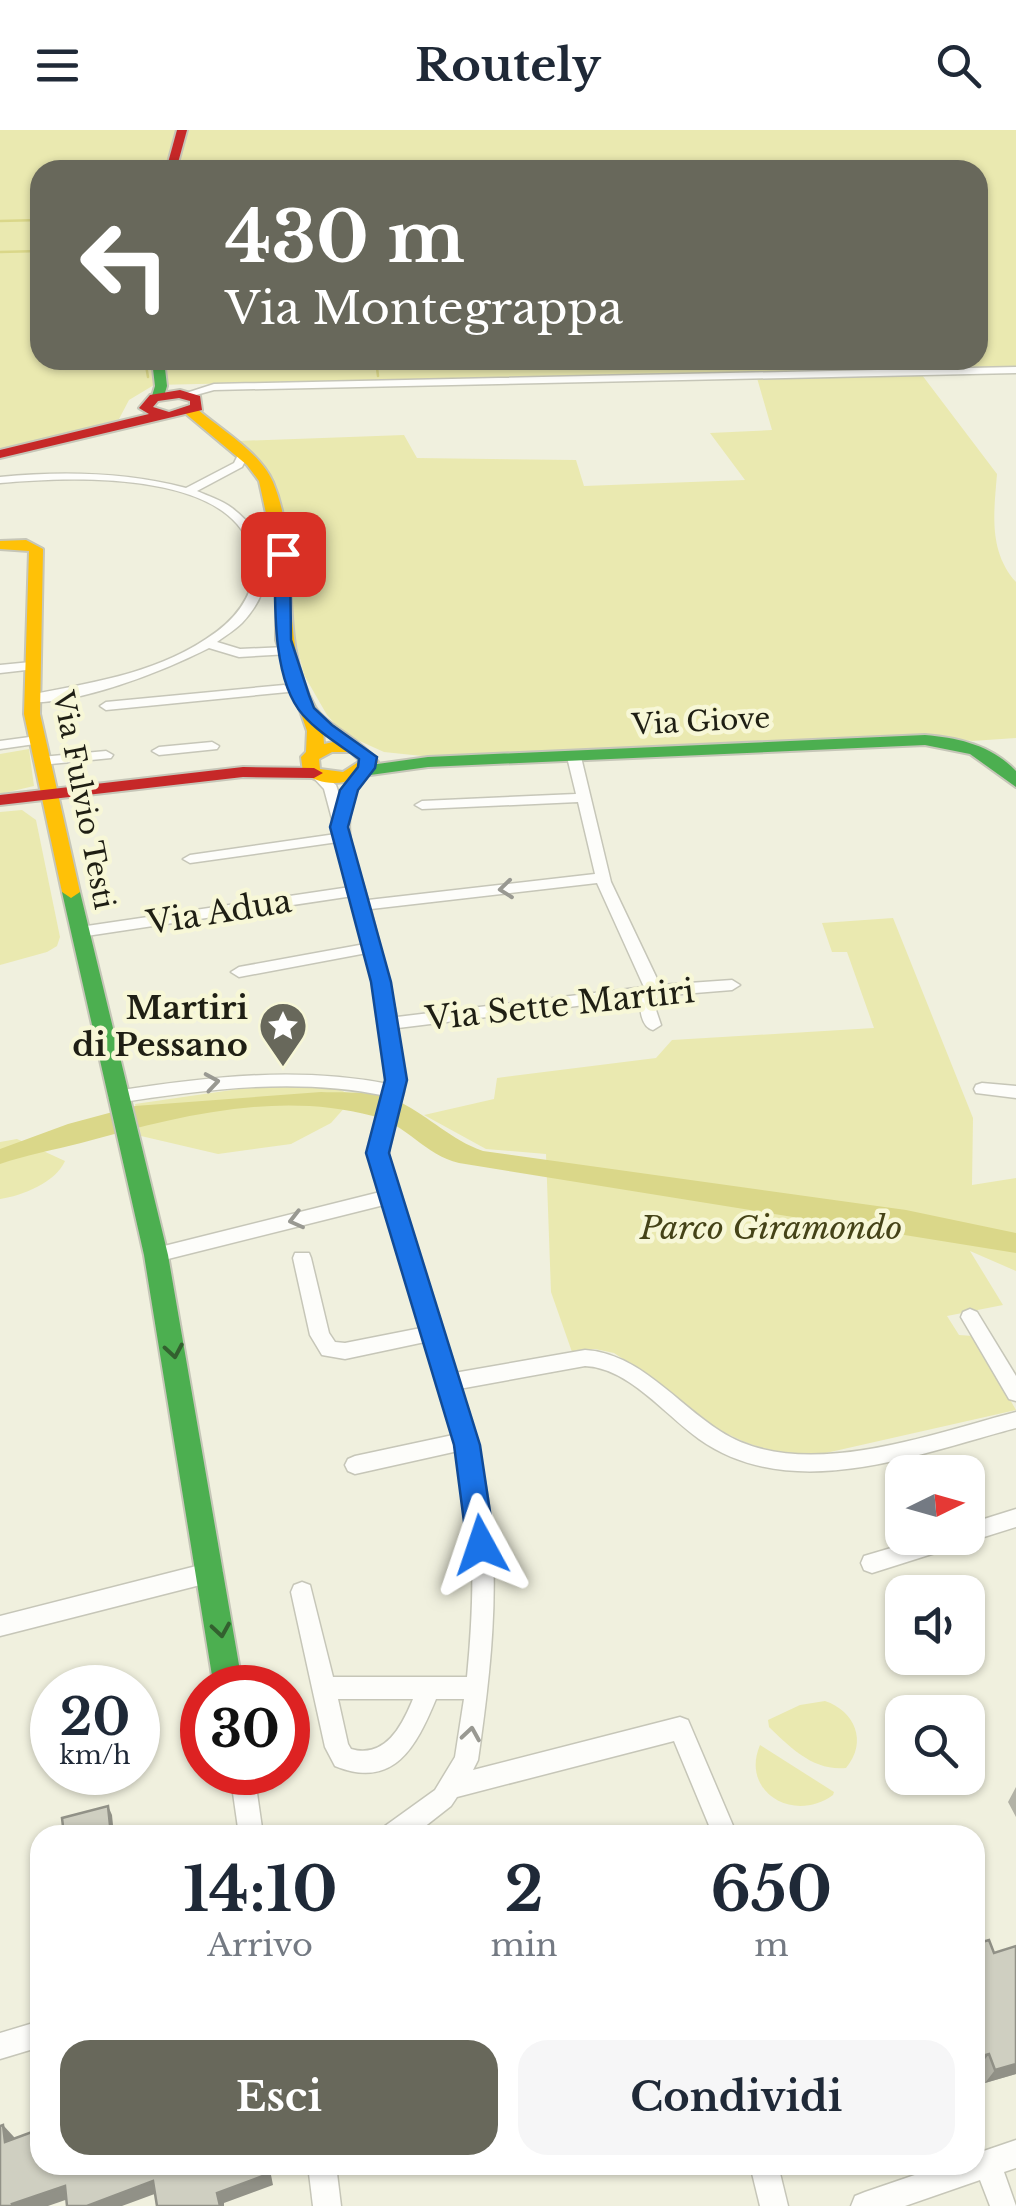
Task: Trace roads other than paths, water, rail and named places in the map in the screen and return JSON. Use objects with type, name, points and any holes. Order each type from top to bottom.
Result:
[{"type":"street","points":[[174,160],[182,130]]},
{"type":"street","points":[[0,454],[104,426],[214,388],[1016,370]]},
{"type":"street","points":[[171,400],[244,456],[266,482],[282,550],[281,616],[286,651],[316,735],[314,764],[331,788],[373,947],[388,1024],[396,1092],[382,1128],[378,1153],[466,1441],[480,1531],[482,1632],[470,1746],[451,1787],[432,1809],[409,1825]]},
{"type":"street","points":[[186,492],[233,468],[244,456]]},
{"type":"street","points":[[0,480],[94,475],[186,492],[212,502],[240,522],[254,538],[262,558],[260,582],[249,604],[207,642],[138,675],[94,688],[30,699]]},
{"type":"street","name":"Via Fulvio Testi","points":[[0,545],[26,544],[36,549],[30,699],[117,1102],[156,1255],[226,1665]]},
{"type":"street","points":[[207,642],[239,653],[286,651]]},
{"type":"street","points":[[0,669],[30,666]]},
{"type":"street","points":[[138,675],[159,701]]},
{"type":"street","points":[[106,706],[284,689]]},
{"type":"street","points":[[307,710],[361,761]]},
{"type":"street","name":"Via Giove","points":[[361,761],[574,757],[926,740],[976,750],[1001,763],[1016,782]]},
{"type":"street","points":[[0,800],[314,764],[340,744],[361,761]]},
{"type":"street","points":[[0,746],[106,755]]},
{"type":"street","points":[[159,751],[212,746]]},
{"type":"street","points":[[184,748],[185,779]]},
{"type":"street","points":[[574,757],[602,878],[653,991],[647,1007],[653,1025]]},
{"type":"street","points":[[314,764],[335,779],[361,761]]},
{"type":"street","points":[[341,832],[347,796],[361,761]]},
{"type":"street","points":[[422,805],[584,798]]},
{"type":"street","points":[[190,859],[341,832]]},
{"type":"street","name":"Via Adua","points":[[80,932],[359,898],[602,878]]},
{"type":"street","points":[[240,972],[373,947]]},
{"type":"street","name":"Via Sette Martiri","points":[[388,1024],[732,985]]},
{"type":"street","points":[[117,1102],[254,1078],[332,1079],[396,1092]]},
{"type":"street","points":[[982,1089],[1016,1092]]},
{"type":"street","points":[[156,1255],[391,1196]]},
{"type":"street","points":[[302,1258],[320,1335],[329,1349],[345,1350],[432,1333]]},
{"type":"street","points":[[970,1317],[1016,1393]]},
{"type":"street","points":[[446,1383],[585,1358],[604,1359],[725,1446],[750,1458],[789,1464],[832,1462],[1016,1420]]},
{"type":"street","points":[[355,1465],[466,1441]]},
{"type":"street","points":[[985,1528],[1016,1518]]},
{"type":"street","points":[[872,1563],[898,1555]]},
{"type":"street","points":[[0,1626],[212,1572]]},
{"type":"street","points":[[302,1592],[339,1752],[354,1763],[386,1756],[402,1746],[428,1688]]},
{"type":"street","points":[[323,1688],[477,1688]]},
{"type":"street","points":[[451,1787],[680,1728],[721,1825]]},
{"type":"street","points":[[246,1795],[250,1825]]},
{"type":"street","points":[[0,2046],[30,2037]]},
{"type":"street","points":[[1004,2206],[987,2164],[1016,2154]]},
{"type":"street","points":[[323,2175],[327,2206]]},
{"type":"street","points":[[766,2175],[774,2206]]},
{"type":"street","points":[[865,2206],[955,2175]]},
{"type":"waterway","points":[[0,221],[30,220]]},
{"type":"waterway","points":[[0,252],[30,251]]},
{"type":"waterway","points":[[147,370],[148,377]]},
{"type":"waterway","points":[[377,370],[378,376]]},
{"type":"place","name":"Martiri di Pessano","points":[[283,1068]]},
{"type":"park label","name":"Parco Giramondo","points":[[771,1228]]}]
